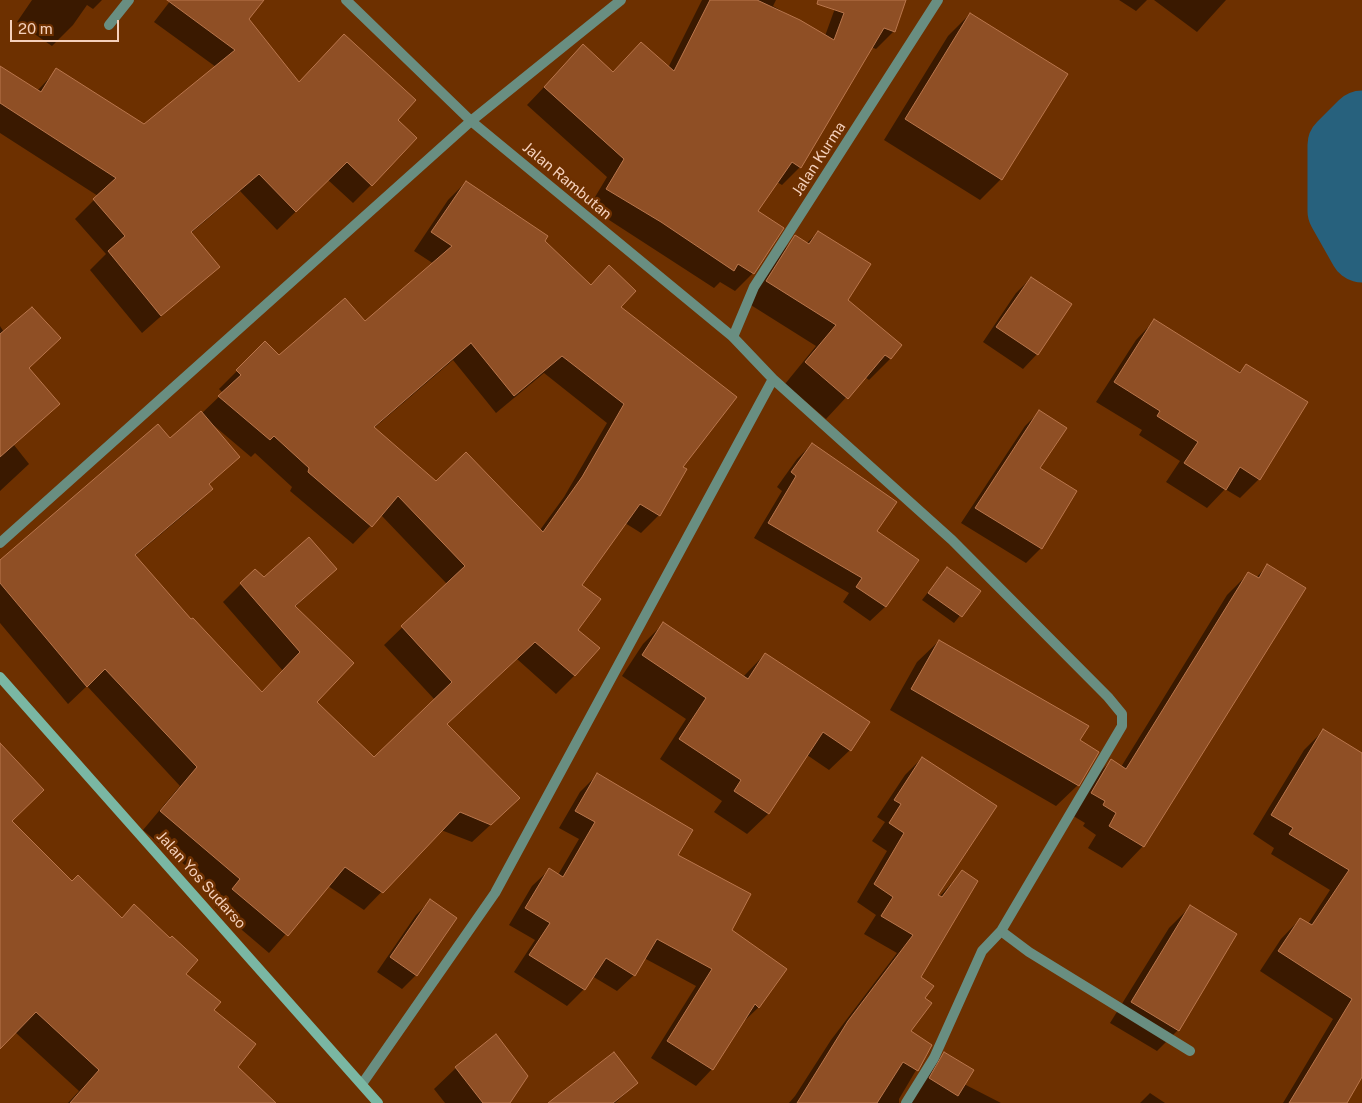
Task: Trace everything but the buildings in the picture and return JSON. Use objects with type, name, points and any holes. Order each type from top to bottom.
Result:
[{"type":"street","points":[[109,25],[128,0]]},
{"type":"street","name":"Jalan Rambutan","points":[[346,0],[471,121],[733,337],[773,379],[952,540],[1108,697],[1122,714],[1122,726],[1001,931],[982,951],[934,1058],[906,1103]]},
{"type":"street","points":[[0,543],[471,121],[621,0]]},
{"type":"street","name":"Jalan Kurma","points":[[733,337],[754,287],[938,0]]},
{"type":"street","points":[[362,1084],[495,893],[773,379]]},
{"type":"street","name":"Jalan Yos Sudarso","points":[[0,677],[378,1103]]},
{"type":"street","points":[[1001,931],[1029,952],[1190,1051]]},
{"type":"waterway","points":[[1362,123],[1340,145],[1340,211],[1362,250]]}]
